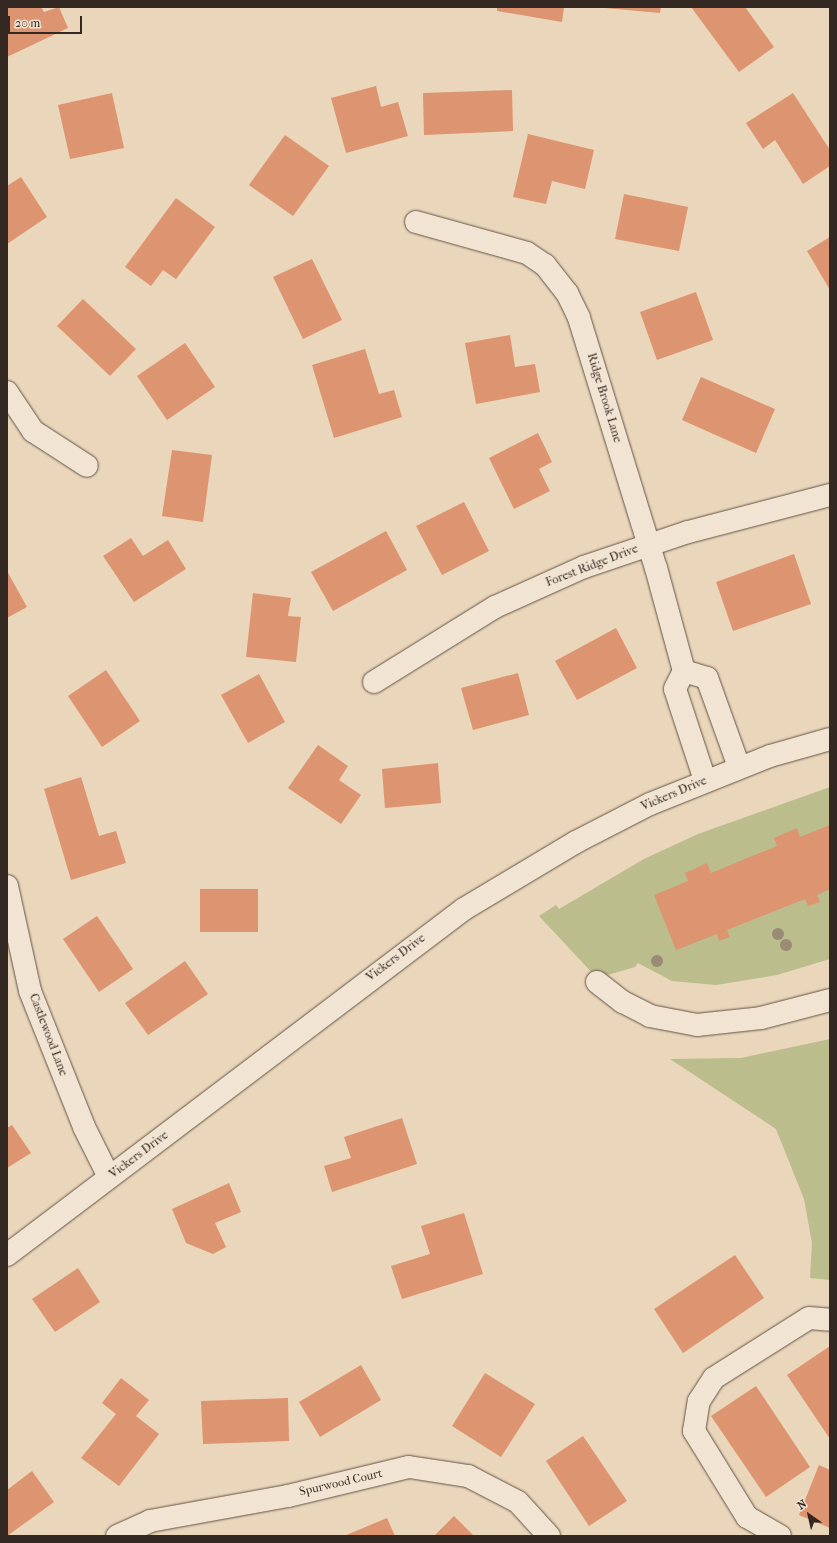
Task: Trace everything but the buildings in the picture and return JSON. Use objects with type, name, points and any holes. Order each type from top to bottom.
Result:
[{"type":"street","name":"Ridge Brook Lane","points":[[416,222],[518,248],[545,265],[561,283],[579,318],[650,544],[684,671]]},
{"type":"street","points":[[7,392],[33,431],[87,466]]},
{"type":"street","name":"Forest Ridge Drive","points":[[374,682],[495,607],[584,567],[650,544],[830,495]]},
{"type":"street","points":[[705,780],[675,690],[684,671],[707,678],[739,767]]},
{"type":"street","name":"Vickers Drive","points":[[7,1255],[464,909],[583,838],[705,780],[739,767],[830,738]]},
{"type":"street","name":"Castlewood Lane","points":[[7,886],[30,991],[84,1127],[110,1177]]},
{"type":"street","points":[[597,982],[650,1016],[697,1025],[769,1017],[830,1000]]},
{"type":"street","points":[[780,1536],[747,1517],[694,1431],[700,1402],[714,1378],[808,1318],[830,1320]]},
{"type":"street","name":"Spurwood Court","points":[[117,1536],[150,1520],[288,1496],[409,1467],[468,1476],[518,1502],[549,1536]]},
{"type":"green space","points":[[830,787],[830,959],[777,975],[716,985],[672,981],[638,963],[635,967],[597,978],[539,916],[556,905],[559,909],[644,859],[698,834]]},
{"type":"green space","points":[[830,1039],[830,1280],[810,1278],[812,1243],[804,1199],[776,1129],[670,1059],[741,1058]]}]
